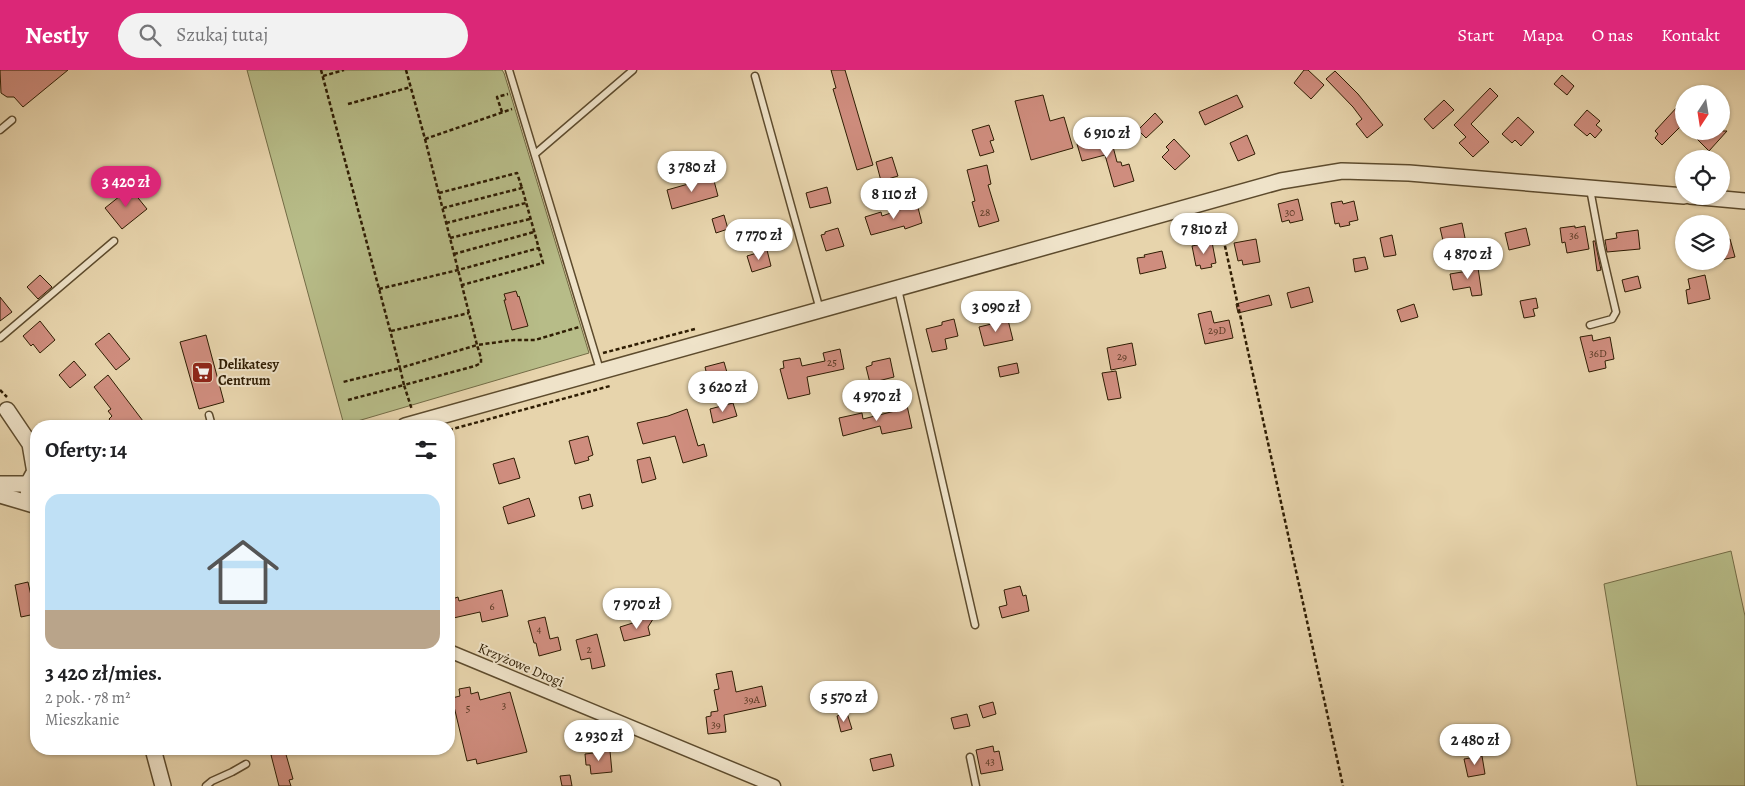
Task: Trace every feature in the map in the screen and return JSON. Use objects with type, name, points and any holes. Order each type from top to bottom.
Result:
[{"type":"street","points":[[429,420],[1281,181],[1342,171],[1409,173],[1675,195]]},
{"type":"street","points":[[1730,200],[1745,201]]},
{"type":"street","points":[[3,406],[30,433]]},
{"type":"street","points":[[3,406],[30,444]]},
{"type":"street","points":[[0,484],[30,477]]},
{"type":"street","points":[[0,495],[30,504]]},
{"type":"street","name":"Krzyżowe Drogi","points":[[455,654],[773,786]]},
{"type":"street","points":[[155,755],[163,786]]},
{"type":"lane","points":[[509,70],[601,373]]},
{"type":"lane","points":[[535,154],[633,70]]},
{"type":"lane","points":[[754,76],[820,311]]},
{"type":"lane","points":[[0,130],[12,120]]},
{"type":"lane","points":[[1590,188],[1601,248],[1616,312],[1612,319],[1590,325]]},
{"type":"lane","points":[[0,338],[114,241]]},
{"type":"lane","points":[[898,289],[975,625]]},
{"type":"lane","points":[[209,415],[210,420]]},
{"type":"lane","points":[[970,756],[976,786]]},
{"type":"lane","points":[[206,786],[246,764]]},
{"type":"path","points":[[321,70],[391,331],[410,420]]},
{"type":"path","points":[[322,76],[344,70]]},
{"type":"path","points":[[348,400],[481,363],[406,70]]},
{"type":"path","points":[[348,104],[411,87]]},
{"type":"path","points":[[502,112],[497,97],[508,94],[506,88]]},
{"type":"path","points":[[425,139],[520,106]]},
{"type":"path","points":[[439,194],[517,173],[543,263],[462,286]]},
{"type":"path","points":[[442,208],[522,188]]},
{"type":"path","points":[[446,223],[526,203]]},
{"type":"path","points":[[450,238],[530,219]]},
{"type":"path","points":[[1219,220],[1343,786]]},
{"type":"path","points":[[454,254],[534,232]]},
{"type":"path","points":[[379,289],[539,248]]},
{"type":"path","points":[[391,331],[469,313]]},
{"type":"path","points":[[343,382],[400,368],[477,345],[514,340],[536,340],[586,324]]},
{"type":"path","points":[[455,428],[610,386]]},
{"type":"green space","points":[[247,70],[502,70],[589,353],[361,420],[343,420]]},
{"type":"green space","points":[[1731,551],[1745,616],[1745,786],[1637,786],[1604,584]]},
{"type":"building","points":[[0,70],[68,70],[23,107],[14,97],[7,97],[1,93]]},
{"type":"building","points":[[831,70],[845,70],[873,165],[857,170],[833,89],[836,88]]},
{"type":"building","points":[[1304,70],[1308,70],[1324,85],[1311,99],[1294,83]]},
{"type":"building","points":[[1335,71],[1358,94],[1383,125],[1367,138],[1356,124],[1362,119],[1326,79]]},
{"type":"building","points":[[1562,75],[1574,86],[1567,95],[1554,84]]},
{"type":"building","points":[[1490,88],[1498,96],[1471,124],[1489,142],[1473,157],[1459,143],[1466,137],[1454,125]]},
{"type":"building","points":[[1043,95],[1050,121],[1064,117],[1073,148],[1031,160],[1015,101]]},
{"type":"building","points":[[1237,95],[1243,107],[1205,125],[1199,112]]},
{"type":"building","points":[[1444,100],[1454,110],[1433,129],[1424,119]]},
{"type":"building","points":[[1675,109],[1675,132],[1662,145],[1655,138],[1658,134],[1655,131]]},
{"type":"building","points":[[1587,110],[1600,121],[1596,125],[1602,130],[1595,138],[1590,133],[1587,136],[1574,125]]},
{"type":"building","points":[[1155,113],[1163,122],[1146,138],[1138,130]]},
{"type":"building","points":[[1518,117],[1534,132],[1521,146],[1515,140],[1512,143],[1502,134]]},
{"type":"building","points":[[989,125],[994,140],[990,141],[994,152],[980,156],[972,130]]},
{"type":"building","points":[[1110,135],[1117,162],[1121,162],[1122,166],[1129,164],[1134,181],[1114,187],[1105,155],[1082,161],[1077,144]]},
{"type":"building","points":[[1247,135],[1255,154],[1238,161],[1230,143]]},
{"type":"building","points":[[1174,139],[1190,156],[1175,170],[1162,157],[1169,150],[1166,147]]},
{"type":"building","points":[[1698,140],[1719,140],[1710,150]]},
{"type":"building","points":[[892,157],[898,176],[881,181],[876,162]]},
{"type":"building","points":[[987,165],[991,184],[988,185],[999,221],[979,227],[972,202],[975,201],[967,170]]},
{"type":"building","points":[[713,177],[718,196],[672,209],[667,190]]},
{"type":"building","points":[[827,187],[831,203],[810,208],[806,193]]},
{"type":"building","points":[[130,188],[147,209],[122,229],[105,208]]},
{"type":"building","points":[[1298,199],[1303,220],[1290,223],[1289,220],[1282,222],[1278,204]]},
{"type":"building","points":[[1342,201],[1343,204],[1354,201],[1358,220],[1349,222],[1350,225],[1340,227],[1339,223],[1335,224],[1331,203]]},
{"type":"building","points":[[917,204],[922,223],[905,229],[904,226],[871,235],[865,217],[881,212],[882,216]]},
{"type":"building","points":[[724,215],[728,229],[716,233],[712,219]]},
{"type":"building","points":[[1462,223],[1467,248],[1457,251],[1456,248],[1449,250],[1448,244],[1444,245],[1440,228]]},
{"type":"building","points":[[1575,226],[1575,228],[1585,226],[1589,249],[1567,253],[1565,242],[1562,243],[1560,228]]},
{"type":"building","points":[[838,228],[844,246],[826,251],[821,235]]},
{"type":"building","points":[[1526,228],[1530,245],[1509,250],[1505,233]]},
{"type":"building","points":[[1638,230],[1640,249],[1607,252],[1605,240],[1617,238],[1616,233]]},
{"type":"building","points":[[1392,235],[1396,255],[1384,257],[1380,238]]},
{"type":"building","points":[[1256,239],[1260,262],[1243,265],[1242,260],[1238,261],[1234,243]]},
{"type":"building","points":[[1730,239],[1735,257],[1730,258]]},
{"type":"building","points":[[1593,241],[1595,241],[1601,270],[1597,271]]},
{"type":"building","points":[[1212,242],[1216,263],[1211,264],[1212,267],[1201,269],[1200,265],[1196,266],[1192,246]]},
{"type":"building","points":[[767,250],[771,266],[752,272],[747,256]]},
{"type":"building","points":[[1162,251],[1166,268],[1140,274],[1137,258]]},
{"type":"building","points":[[1365,257],[1368,269],[1355,272],[1353,259]]},
{"type":"building","points":[[1477,261],[1482,295],[1472,296],[1470,287],[1453,290],[1450,274],[1468,271],[1467,263]]},
{"type":"building","points":[[40,275],[52,287],[38,299],[27,287]]},
{"type":"building","points":[[1705,275],[1710,299],[1688,304],[1686,290],[1690,289],[1688,279]]},
{"type":"building","points":[[1638,276],[1641,288],[1625,292],[1622,280]]},
{"type":"building","points":[[1309,287],[1313,302],[1291,308],[1287,293]]},
{"type":"building","points":[[516,291],[528,326],[512,330],[504,294]]},
{"type":"building","points":[[1269,295],[1272,305],[1238,313],[1236,304]]},
{"type":"building","points":[[0,297],[12,312],[0,321]]},
{"type":"building","points":[[1536,298],[1538,308],[1533,309],[1535,316],[1524,318],[1520,301]]},
{"type":"building","points":[[1414,304],[1418,317],[1401,322],[1397,310]]},
{"type":"building","points":[[1211,311],[1214,323],[1229,320],[1233,338],[1205,344],[1198,314]]},
{"type":"building","points":[[954,319],[958,336],[945,339],[947,349],[932,352],[926,329],[942,325],[942,322]]},
{"type":"building","points":[[1008,320],[1013,340],[984,346],[979,327]]},
{"type":"building","points":[[40,321],[55,340],[40,353],[23,336]]},
{"type":"building","points":[[109,333],[130,359],[116,370],[95,344]]},
{"type":"building","name":"Delikatesy Centrum","points":[[206,335],[224,402],[199,409],[180,342]]},
{"type":"building","points":[[1592,335],[1593,341],[1610,337],[1614,359],[1605,361],[1606,368],[1589,372],[1580,337]]},
{"type":"building","points":[[1132,343],[1136,365],[1111,370],[1107,348]]},
{"type":"building","points":[[840,349],[844,369],[807,377],[810,394],[788,399],[780,369],[784,368],[783,361],[800,358],[802,366],[825,361],[823,353]]},
{"type":"building","points":[[890,358],[894,377],[870,383],[866,367],[872,365],[872,362]]},
{"type":"building","points":[[74,361],[86,375],[70,388],[59,375]]},
{"type":"building","points":[[724,362],[730,383],[710,388],[705,367]]},
{"type":"building","points":[[1017,363],[1019,373],[1000,377],[998,367]]},
{"type":"building","points":[[1116,371],[1121,398],[1108,400],[1102,373]]},
{"type":"building","points":[[108,375],[142,420],[110,420],[112,416],[108,411],[111,409],[94,387]]},
{"type":"building","points":[[906,401],[912,428],[882,434],[880,426],[843,436],[839,418],[862,413],[863,419],[900,410]]},
{"type":"building","points":[[733,403],[737,416],[713,423],[710,409]]},
{"type":"building","points":[[687,409],[698,446],[704,444],[707,456],[683,463],[675,436],[643,444],[637,423],[668,416]]},
{"type":"building","points":[[588,436],[593,455],[588,457],[589,460],[575,464],[569,441]]},
{"type":"building","points":[[650,457],[656,479],[642,483],[637,460]]},
{"type":"building","points":[[514,458],[520,478],[499,484],[493,464]]},
{"type":"building","points":[[590,494],[593,506],[582,509],[579,497]]},
{"type":"building","points":[[529,498],[535,516],[508,524],[503,507]]},
{"type":"building","points":[[28,582],[30,615],[21,617],[15,585]]},
{"type":"building","points":[[1020,586],[1023,596],[1026,595],[1029,611],[1002,618],[999,607],[1007,605],[1004,590]]},
{"type":"building","points":[[502,590],[508,616],[482,622],[480,612],[455,618],[455,598],[458,597],[459,601]]},
{"type":"building","points":[[655,616],[648,627],[650,635],[624,641],[620,627]]},
{"type":"building","points":[[545,617],[550,639],[558,637],[561,650],[539,656],[528,621]]},
{"type":"building","points":[[597,634],[605,666],[592,669],[590,658],[581,660],[576,640]]},
{"type":"building","points":[[732,671],[736,692],[762,686],[766,706],[724,715],[726,732],[708,734],[706,717],[711,716],[711,712],[718,711],[714,690],[719,689],[716,674]]},
{"type":"building","points":[[470,687],[471,694],[478,692],[480,700],[510,692],[527,752],[477,764],[476,759],[467,761],[455,711],[455,697],[460,696],[459,689]]},
{"type":"building","points":[[993,702],[996,714],[983,718],[979,706]]},
{"type":"building","points":[[847,713],[852,729],[841,732],[837,716]]},
{"type":"building","points":[[967,714],[970,726],[954,729],[951,718]]},
{"type":"building","points":[[993,746],[994,752],[999,751],[1003,770],[981,774],[976,750]]},
{"type":"building","points":[[610,751],[612,772],[591,774],[590,765],[586,765],[585,754]]},
{"type":"building","points":[[891,754],[894,766],[873,771],[870,759]]},
{"type":"building","points":[[271,755],[286,755],[293,779],[289,780],[291,786],[279,786]]},
{"type":"building","points":[[1482,756],[1485,774],[1468,777],[1464,759]]},
{"type":"building","points":[[570,775],[572,786],[562,786],[560,776]]},
{"type":"place","name":"Delikatesy Centrum","points":[[202,372]]}]
